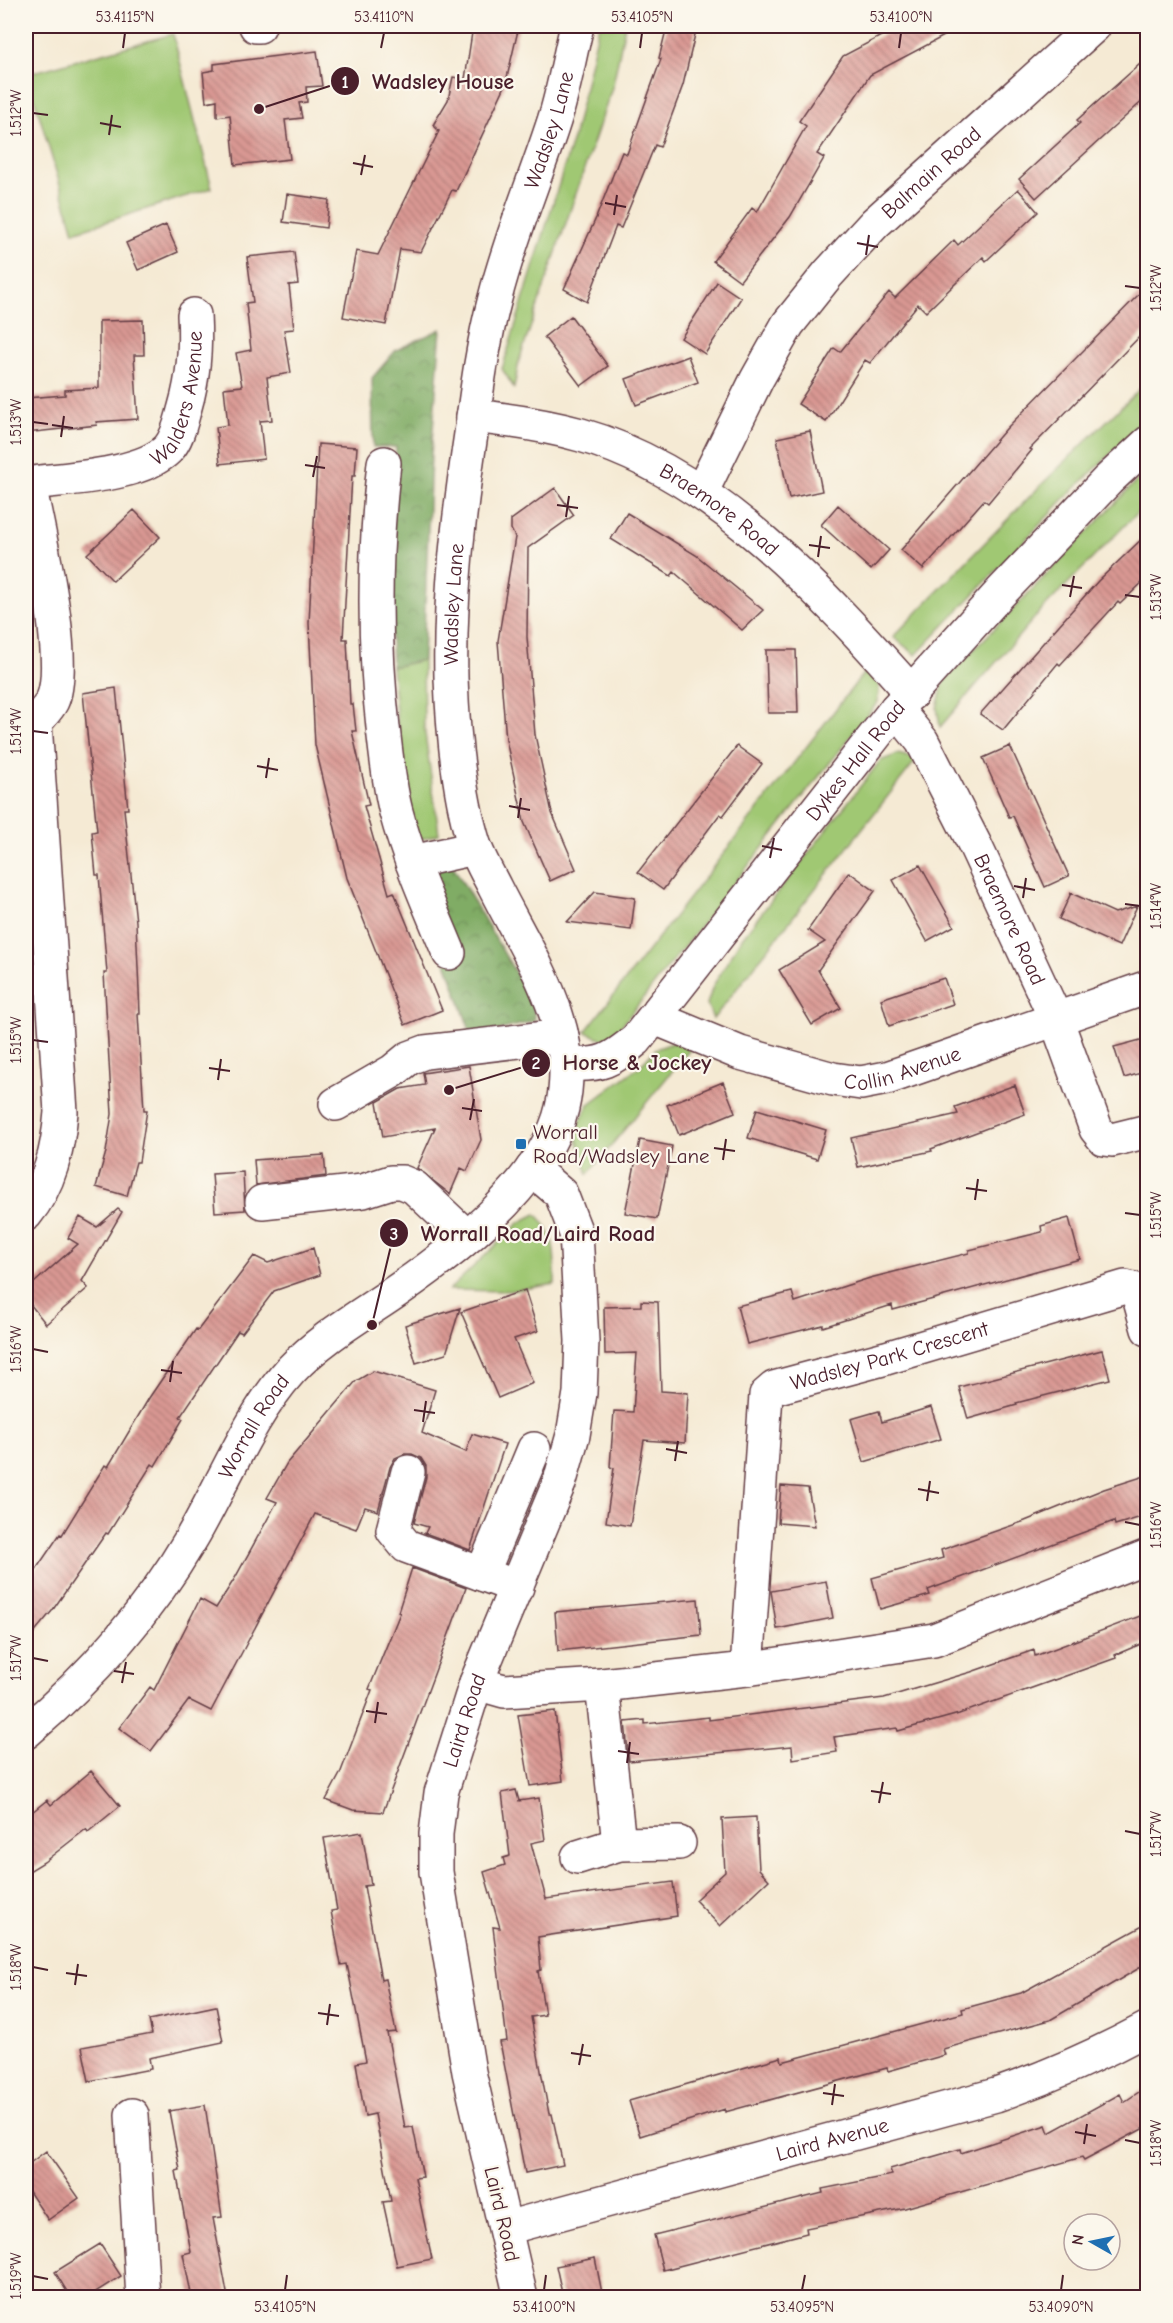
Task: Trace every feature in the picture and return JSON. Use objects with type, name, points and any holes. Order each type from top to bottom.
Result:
[{"type":"street","name":"Wadsley Lane","points":[[532,1169],[551,1140],[561,1114],[565,1050],[536,965],[475,848],[463,796],[451,678],[460,509],[481,352],[497,291],[556,116],[577,26]]},
{"type":"street","name":"Balmain Road","points":[[701,493],[757,379],[788,324],[828,274],[875,223],[1094,26]]},
{"type":"street","name":"Walders Avenue","points":[[26,1214],[44,1186],[53,1162],[61,1112],[34,723],[51,702],[58,661],[56,633],[27,484],[128,468],[156,458],[168,449],[178,432],[192,384],[196,346],[194,315]]},
{"type":"street","name":"Braemore Road","points":[[473,417],[525,421],[583,435],[641,459],[701,493],[777,551],[835,608],[904,701],[922,741],[939,770],[1056,1019],[1096,1129],[1104,1139],[1112,1140],[1148,1131]]},
{"type":"street","name":"Dykes Hall Road","points":[[336,1104],[393,1071],[409,1058],[425,1052],[565,1050],[594,1066],[616,1056],[636,1040],[904,701],[1001,592],[1108,480],[1148,443]]},
{"type":"street","points":[[384,463],[378,515],[376,609],[378,678],[396,811],[412,862],[449,953]]},
{"type":"street","points":[[412,862],[475,848]]},
{"type":"street","name":"Collin Avenue","points":[[655,1018],[740,1053],[833,1079],[861,1083],[887,1078],[1148,987]]},
{"type":"street","name":"Worrall Road","points":[[26,1732],[118,1643],[155,1595],[190,1541],[265,1406],[290,1371],[325,1339],[404,1286],[466,1236],[502,1203],[532,1169]]},
{"type":"street","name":"Laird Road","points":[[520,2298],[469,2072],[436,1872],[436,1834],[441,1792],[476,1683],[560,1481],[573,1435],[580,1393],[582,1351],[576,1233],[561,1194],[532,1169]]},
{"type":"street","points":[[262,1202],[363,1191],[391,1182],[402,1182],[414,1187],[466,1236]]},
{"type":"street","name":"Wadsley Park Crescent","points":[[747,1669],[766,1395],[774,1388],[886,1358],[1125,1287],[1137,1290],[1148,1329]]},
{"type":"street","points":[[482,1574],[534,1449]]},
{"type":"street","points":[[408,1472],[393,1530],[398,1539],[406,1546],[517,1587]]},
{"type":"street","points":[[476,1683],[504,1691],[602,1685],[747,1669],[934,1640],[1148,1556]]},
{"type":"street","points":[[602,1685],[619,1844]]},
{"type":"street","points":[[578,1857],[619,1844],[679,1843]]},
{"type":"street","name":"Laird Avenue","points":[[506,2228],[996,2095],[1080,2063],[1148,2028]]},
{"type":"street","points":[[132,2115],[143,2298]]},
{"type":"green space","points":[[599,26],[625,26],[613,85],[519,361],[514,388],[502,369],[574,135]]},
{"type":"green space","points":[[173,34],[212,188],[74,232],[27,74]]},
{"type":"green space","points":[[441,329],[431,455],[423,660],[392,667],[389,589],[396,447],[373,447],[372,378],[396,350]]},
{"type":"green space","points":[[1147,382],[1147,419],[1065,498],[916,655],[893,637],[1042,484]]},
{"type":"green space","points":[[1147,470],[1147,503],[1038,614],[940,727],[937,708],[944,681]]},
{"type":"green space","points":[[423,660],[424,726],[439,834],[418,840],[403,788],[392,667]]},
{"type":"green space","points":[[870,665],[879,684],[878,702],[618,1030],[605,1040],[585,1032]]},
{"type":"green space","points":[[898,754],[917,759],[713,1019],[707,1004],[713,986],[739,942],[880,761]]},
{"type":"green space","points":[[452,864],[532,1001],[535,1021],[472,1037],[445,959],[433,872]]},
{"type":"green space","points":[[675,1042],[692,1047],[588,1174],[575,1133],[588,1105],[640,1066],[656,1049]]},
{"type":"green space","points":[[536,1214],[551,1238],[555,1255],[555,1284],[509,1291],[449,1290],[520,1222]]},
{"type":"building","points":[[473,26],[519,26],[505,86],[456,191],[452,190],[421,252],[400,249],[386,325],[343,317],[356,251],[378,255],[439,131],[433,125],[448,100],[453,77],[465,79]]},
{"type":"building","points":[[667,26],[697,26],[683,85],[660,147],[655,145],[621,228],[616,226],[587,302],[564,289],[622,152],[627,154],[661,59],[659,58]]},
{"type":"building","points":[[900,26],[963,26],[870,75],[817,154],[824,158],[790,217],[740,281],[713,261],[752,208],[757,212],[806,126],[799,121],[843,56]]},
{"type":"building","points":[[317,51],[322,86],[306,87],[307,102],[299,103],[302,118],[285,120],[290,159],[235,165],[230,115],[217,117],[217,100],[206,102],[203,72],[214,70],[214,64]]},
{"type":"building","points":[[1148,57],[1148,96],[1036,198],[1019,179],[1080,123],[1077,120]]},
{"type":"building","points":[[1018,189],[1038,212],[986,261],[983,257],[926,312],[918,304],[870,363],[865,360],[826,422],[798,404],[834,348],[840,352],[889,292],[895,298],[954,240],[958,245]]},
{"type":"building","points":[[287,194],[329,200],[326,228],[283,222]]},
{"type":"building","points":[[166,225],[178,252],[138,270],[126,243]]},
{"type":"building","points":[[294,252],[298,284],[289,285],[294,329],[284,330],[291,373],[267,377],[272,420],[260,421],[264,459],[220,464],[216,427],[228,425],[224,388],[242,386],[236,353],[251,350],[246,303],[253,302],[247,257]]},
{"type":"building","points":[[717,282],[741,298],[705,354],[681,338]]},
{"type":"building","points":[[1148,285],[1148,328],[1030,449],[1032,450],[988,503],[984,500],[923,569],[901,550],[1006,429]]},
{"type":"building","points":[[571,316],[608,366],[581,386],[544,337]]},
{"type":"building","points":[[143,320],[144,355],[134,355],[138,419],[96,422],[97,425],[26,433],[26,398],[65,395],[65,390],[99,388],[99,321]]},
{"type":"building","points":[[688,356],[698,382],[636,405],[626,379]]},
{"type":"building","points":[[810,431],[822,491],[789,498],[777,438]]},
{"type":"building","points":[[318,444],[357,447],[355,476],[352,476],[343,639],[347,639],[350,704],[353,704],[356,731],[352,731],[369,805],[364,806],[389,894],[394,892],[442,1010],[405,1025],[347,878],[315,745],[309,623]]},
{"type":"building","points":[[555,488],[574,515],[528,548],[527,637],[535,735],[552,813],[576,869],[550,881],[524,822],[506,740],[498,641],[515,537],[511,529],[511,520]]},
{"type":"building","points":[[838,505],[889,550],[871,570],[821,525]]},
{"type":"building","points":[[134,510],[160,537],[113,581],[87,554]]},
{"type":"building","points":[[627,513],[696,555],[763,610],[742,630],[674,572],[671,576],[611,539]]},
{"type":"building","points":[[1148,533],[1148,577],[1120,604],[1118,602],[1060,665],[1058,663],[1003,730],[980,714],[1098,581]]},
{"type":"building","points":[[766,650],[796,650],[798,713],[768,713]]},
{"type":"building","points":[[116,688],[128,809],[124,809],[136,922],[140,1014],[138,1014],[144,1110],[147,1110],[139,1162],[136,1162],[127,1196],[96,1187],[106,1152],[112,1114],[104,973],[107,973],[99,875],[96,875],[92,832],[97,831],[83,693]]},
{"type":"building","points":[[737,746],[762,764],[723,816],[720,814],[663,890],[638,872]]},
{"type":"building","points":[[1010,746],[1069,876],[1045,887],[1013,816],[1009,817],[983,758]]},
{"type":"building","points":[[920,865],[954,926],[927,941],[893,880]]},
{"type":"building","points":[[849,872],[875,891],[818,970],[841,1008],[812,1025],[779,970],[825,942],[808,930]]},
{"type":"building","points":[[595,892],[635,898],[631,930],[567,922]]},
{"type":"building","points":[[1071,893],[1115,913],[1137,906],[1119,946],[1059,919]]},
{"type":"building","points":[[944,978],[953,1004],[889,1026],[881,999]]},
{"type":"building","points":[[1148,1038],[1148,1071],[1124,1078],[1114,1047]]},
{"type":"building","points":[[469,1066],[481,1140],[467,1171],[461,1168],[450,1194],[417,1168],[435,1128],[383,1137],[377,1102],[400,1089],[425,1085],[423,1073]]},
{"type":"building","points":[[723,1082],[735,1112],[679,1135],[667,1105]]},
{"type":"building","points":[[1015,1085],[1025,1114],[931,1149],[932,1151],[858,1167],[851,1138],[958,1114],[955,1107]]},
{"type":"building","points":[[757,1109],[826,1130],[817,1159],[748,1138]]},
{"type":"building","points":[[640,1140],[672,1146],[657,1219],[625,1213]]},
{"type":"building","points":[[324,1155],[326,1176],[256,1185],[254,1160]]},
{"type":"building","points":[[243,1172],[245,1210],[215,1212],[212,1174]]},
{"type":"building","points":[[118,1209],[122,1212],[82,1281],[88,1288],[46,1324],[26,1299],[26,1290],[78,1244],[68,1238],[80,1217],[97,1227]]},
{"type":"building","points":[[1069,1218],[1080,1259],[893,1310],[892,1305],[823,1327],[823,1325],[747,1344],[737,1306],[792,1292],[795,1302],[870,1278],[1042,1232],[1041,1226]]},
{"type":"building","points":[[313,1248],[320,1275],[274,1291],[242,1333],[238,1331],[180,1417],[183,1419],[155,1466],[152,1464],[108,1534],[106,1533],[52,1611],[26,1642],[26,1584],[60,1534],[62,1535],[105,1465],[108,1467],[149,1398],[196,1329],[198,1330],[254,1256],[268,1263]]},
{"type":"building","points":[[525,1290],[538,1331],[514,1339],[533,1383],[498,1398],[461,1312]]},
{"type":"building","points":[[641,1301],[658,1302],[661,1391],[688,1393],[685,1443],[644,1440],[630,1526],[606,1522],[614,1468],[610,1467],[614,1411],[633,1412],[637,1353],[605,1354],[604,1307],[641,1306]]},
{"type":"building","points":[[460,1308],[446,1354],[416,1363],[405,1325]]},
{"type":"building","points":[[1102,1350],[1110,1379],[1016,1403],[1017,1405],[968,1419],[959,1387]]},
{"type":"building","points":[[373,1371],[435,1390],[422,1433],[466,1452],[472,1434],[505,1444],[470,1550],[425,1533],[428,1527],[414,1523],[426,1477],[426,1466],[421,1458],[412,1454],[404,1454],[395,1458],[390,1467],[378,1511],[365,1507],[356,1529],[315,1514],[211,1711],[189,1700],[151,1751],[119,1728],[150,1687],[154,1690],[200,1599],[216,1608],[277,1502],[267,1498],[287,1463],[356,1381]]},
{"type":"building","points":[[931,1407],[941,1439],[864,1462],[851,1419],[879,1411],[882,1422]]},
{"type":"building","points":[[1148,1475],[1148,1515],[1115,1525],[1114,1521],[928,1590],[930,1595],[880,1609],[872,1578],[943,1558],[941,1550],[1025,1521],[1104,1489]]},
{"type":"building","points":[[781,1486],[808,1488],[815,1526],[778,1523]]},
{"type":"building","points":[[412,1568],[466,1588],[383,1812],[353,1810],[326,1800],[340,1774],[372,1690],[369,1689],[400,1613],[398,1612]]},
{"type":"building","points":[[826,1581],[833,1618],[777,1629],[771,1591]]},
{"type":"building","points":[[698,1599],[701,1635],[558,1651],[555,1612]]},
{"type":"building","points":[[1148,1613],[1148,1641],[1115,1655],[1116,1658],[959,1714],[898,1731],[897,1728],[834,1737],[837,1752],[793,1759],[792,1746],[629,1761],[625,1722],[645,1720],[645,1724],[709,1717],[709,1720],[884,1698],[1034,1650],[1035,1656]]},
{"type":"building","points":[[555,1711],[563,1781],[530,1786],[518,1715]]},
{"type":"building","points":[[91,1771],[120,1806],[88,1832],[86,1829],[26,1873],[26,1817],[47,1800],[51,1805]]},
{"type":"building","points":[[516,1790],[519,1801],[539,1798],[545,1840],[531,1843],[546,1899],[673,1882],[677,1916],[538,1937],[541,1970],[538,1971],[545,2015],[531,2017],[549,2114],[552,2114],[563,2165],[525,2173],[500,2042],[507,2041],[493,1927],[500,1928],[484,1872],[505,1865],[503,1858],[510,1856],[502,1793]]},
{"type":"building","points":[[756,1817],[759,1869],[769,1880],[720,1926],[695,1900],[725,1872],[722,1819]]},
{"type":"building","points":[[362,1832],[371,1885],[364,1886],[381,1980],[385,1979],[396,2032],[387,2033],[405,2128],[413,2127],[423,2177],[415,2178],[432,2259],[397,2266],[383,2202],[391,2201],[375,2114],[365,2116],[356,2063],[366,2061],[347,1964],[341,1965],[331,1911],[337,1910],[324,1838]]},
{"type":"building","points":[[1148,1923],[1148,1963],[1050,2020],[943,2049],[945,2055],[888,2071],[887,2068],[725,2112],[725,2109],[640,2136],[629,2101],[781,2057],[782,2062],[963,2013],[962,2009],[1021,1993]]},
{"type":"building","points":[[216,2006],[223,2042],[149,2058],[151,2069],[89,2081],[82,2047],[152,2034],[149,2020]]},
{"type":"building","points":[[1148,2086],[1148,2126],[1084,2160],[1082,2157],[905,2208],[806,2228],[807,2233],[663,2270],[654,2235],[823,2193],[822,2189],[892,2175],[890,2169],[960,2149],[961,2153],[1046,2125],[1049,2133],[1120,2094],[1124,2102]]},
{"type":"building","points":[[205,2105],[222,2217],[213,2218],[228,2298],[192,2298],[183,2254],[191,2252],[176,2171],[180,2170],[169,2111]]},
{"type":"building","points":[[46,2151],[79,2198],[48,2220],[26,2187],[26,2166]]},
{"type":"building","points":[[100,2244],[121,2276],[86,2298],[71,2298],[55,2272]]},
{"type":"building","points":[[595,2258],[603,2298],[563,2298],[556,2266]]},
{"type":"place","name":"Wadsley House","points":[[259,109]]},
{"type":"place","name":"Horse & Jockey","points":[[449,1090]]},
{"type":"place","name":"Worrall Road/Wadsley Lane","points":[[521,1144]]},
{"type":"place","name":"Worrall Road/Laird Road","points":[[372,1325]]}]
